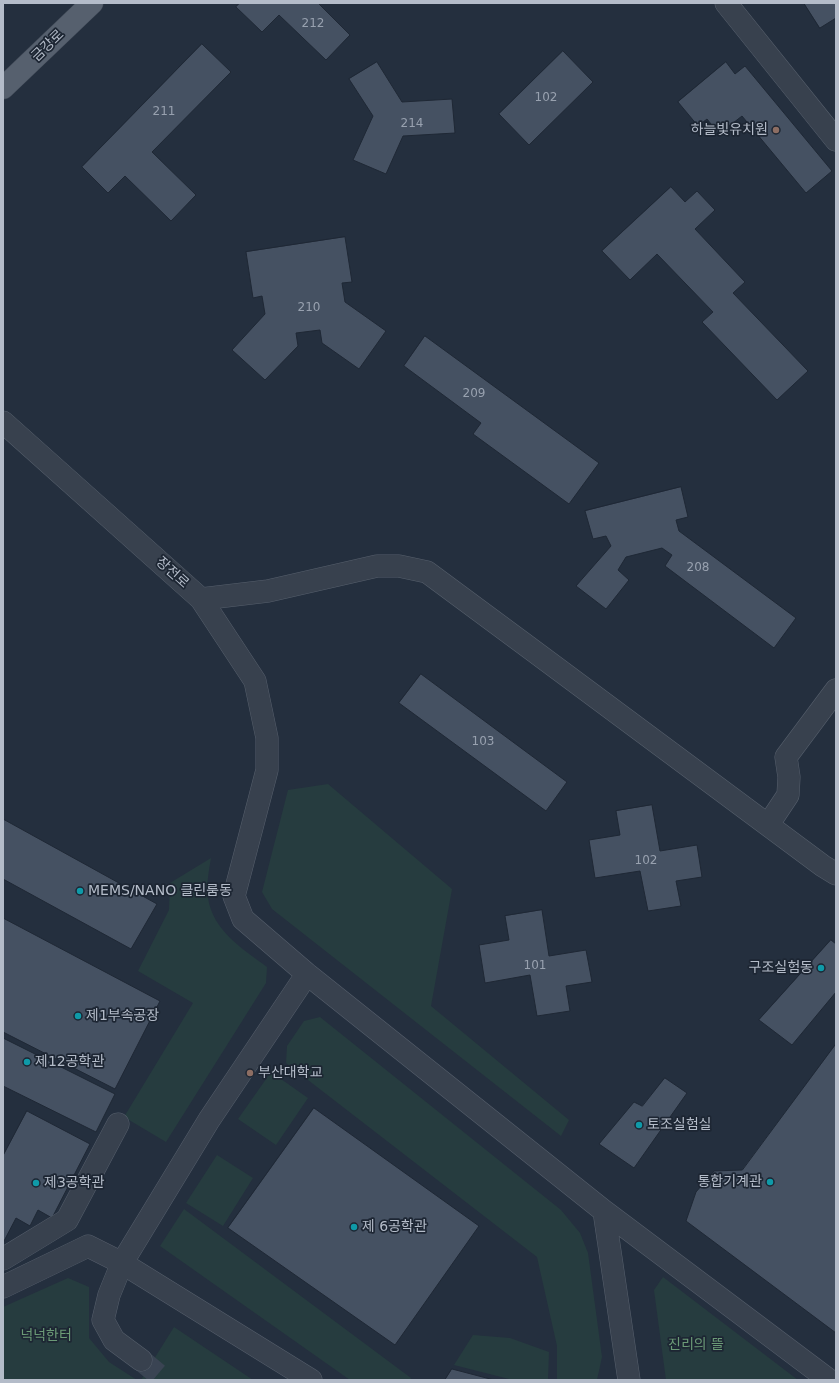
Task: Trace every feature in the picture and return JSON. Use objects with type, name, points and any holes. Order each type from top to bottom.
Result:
[{"type":"main road","name":"금강로","points":[[3,88],[92,3]]},
{"type":"street","points":[[728,4],[836,140]]},
{"type":"street","name":"장전로","points":[[5,428],[201,599],[255,681],[267,738],[267,770],[234,896],[243,919],[307,974],[604,1211],[829,1380]]},
{"type":"street","points":[[201,599],[268,591],[377,566],[399,566],[427,572],[823,866],[836,874]]},
{"type":"street","points":[[768,825],[788,795],[789,777],[786,756],[836,690]]},
{"type":"street","points":[[141,1360],[114,1340],[103,1320],[109,1295],[122,1263],[209,1120],[307,974]]},
{"type":"street","points":[[3,1259],[67,1220],[118,1124]]},
{"type":"street","points":[[604,1211],[627,1376]]},
{"type":"street","points":[[3,1287],[88,1246],[122,1263],[311,1380]]},
{"type":"green space","points":[[328,784],[452,889],[431,1006],[569,1120],[561,1136],[272,909],[262,892],[288,790]]},
{"type":"green space","points":[[211,858],[207,888],[211,910],[216,920],[230,938],[267,967],[266,983],[166,1142],[124,1117],[193,1003],[138,971],[169,910],[170,883]]},
{"type":"green space","points":[[320,1017],[561,1210],[580,1233],[588,1253],[602,1357],[597,1380],[557,1380],[557,1346],[537,1257],[286,1063],[287,1046],[304,1021]]},
{"type":"green space","points":[[271,1072],[308,1098],[276,1145],[238,1119]]},
{"type":"green space","points":[[217,1155],[253,1178],[223,1226],[186,1203]]},
{"type":"green space","points":[[184,1209],[411,1378],[410,1380],[350,1380],[160,1246]]},
{"type":"green space","name":"진리의 뜰","points":[[663,1277],[798,1380],[666,1380],[654,1290]]},
{"type":"green space","name":"넉넉한터","points":[[68,1278],[89,1287],[89,1338],[109,1362],[137,1380],[3,1380],[3,1307]]},
{"type":"green space","points":[[174,1327],[253,1380],[141,1380]]},
{"type":"green space","points":[[473,1335],[510,1338],[549,1352],[548,1380],[513,1380],[454,1365]]},
{"type":"building","points":[[240,3],[318,3],[350,35],[326,60],[279,15],[262,32],[236,7]]},
{"type":"building","points":[[804,3],[836,3],[836,18],[820,28]]},
{"type":"building","points":[[202,44],[231,72],[152,152],[196,195],[171,221],[125,176],[108,193],[82,167]]},
{"type":"building","points":[[563,51],[593,82],[529,145],[499,114]]},
{"type":"building","points":[[377,62],[402,102],[452,99],[455,133],[403,136],[386,174],[353,160],[373,116],[349,79]]},
{"type":"building","name":"하늘빛유치원","points":[[726,62],[735,74],[745,66],[832,171],[806,193],[742,116],[719,134],[707,119],[698,126],[678,102]]},
{"type":"building","points":[[671,187],[685,202],[697,191],[715,210],[695,229],[745,282],[733,293],[808,371],[777,400],[702,322],[713,312],[657,254],[630,280],[602,251]]},
{"type":"building","points":[[345,237],[352,282],[342,283],[345,302],[386,331],[359,369],[322,343],[320,330],[296,333],[298,346],[265,380],[232,350],[265,314],[262,296],[253,298],[246,252]]},
{"type":"building","points":[[425,336],[599,463],[569,504],[473,434],[481,423],[404,366]]},
{"type":"building","points":[[681,487],[688,517],[676,520],[679,531],[796,618],[774,648],[665,566],[672,555],[662,548],[626,557],[618,570],[629,580],[606,609],[576,586],[611,546],[606,536],[593,539],[585,511]]},
{"type":"building","points":[[421,674],[567,782],[546,811],[399,703]]},
{"type":"building","points":[[652,805],[660,851],[697,845],[702,877],[676,881],[681,906],[648,911],[640,871],[595,878],[589,840],[620,835],[616,811]]},
{"type":"building","name":"MEMS/NANO 클린룸동","points":[[3,819],[157,904],[131,949],[3,879]]},
{"type":"building","points":[[542,910],[549,956],[586,950],[592,982],[566,986],[570,1011],[537,1016],[530,975],[485,983],[479,945],[509,940],[505,916]]},
{"type":"building","name":"제1부속공장","points":[[3,918],[160,1001],[115,1089],[3,1032]]},
{"type":"building","name":"구조실험동","points":[[831,940],[836,944],[836,992],[792,1045],[759,1020]]},
{"type":"building","name":"제12공학관","points":[[3,1038],[115,1094],[96,1132],[3,1086]]},
{"type":"building","name":"통합기계관","points":[[836,1044],[836,1333],[686,1221],[696,1192],[714,1171],[742,1170]]},
{"type":"building","name":"토조실험실","points":[[665,1078],[687,1093],[634,1168],[599,1144],[634,1102],[642,1106]]},
{"type":"building","name":"제 6공학관","points":[[314,1108],[479,1226],[395,1345],[228,1228]]},
{"type":"building","name":"제3공학관","points":[[27,1111],[90,1144],[52,1218],[38,1210],[30,1226],[16,1218],[3,1243],[3,1156]]},
{"type":"building","points":[[452,1369],[494,1380],[445,1380]]},
{"type":"tunnel","points":[[141,1360],[165,1380]]},
{"type":"place","name":"하늘빛유치원","points":[[776,130]]},
{"type":"place","name":"MEMS/NANO 클린룸동","points":[[80,891]]},
{"type":"place","name":"구조실험동","points":[[821,968]]},
{"type":"place","name":"제1부속공장","points":[[78,1016]]},
{"type":"place","name":"제12공학관","points":[[27,1062]]},
{"type":"place","name":"부산대학교","points":[[250,1073]]},
{"type":"place","name":"토조실험실","points":[[639,1125]]},
{"type":"place","name":"통합기계관","points":[[770,1182]]},
{"type":"place","name":"제3공학관","points":[[36,1183]]},
{"type":"place","name":"제 6공학관","points":[[354,1227]]}]
